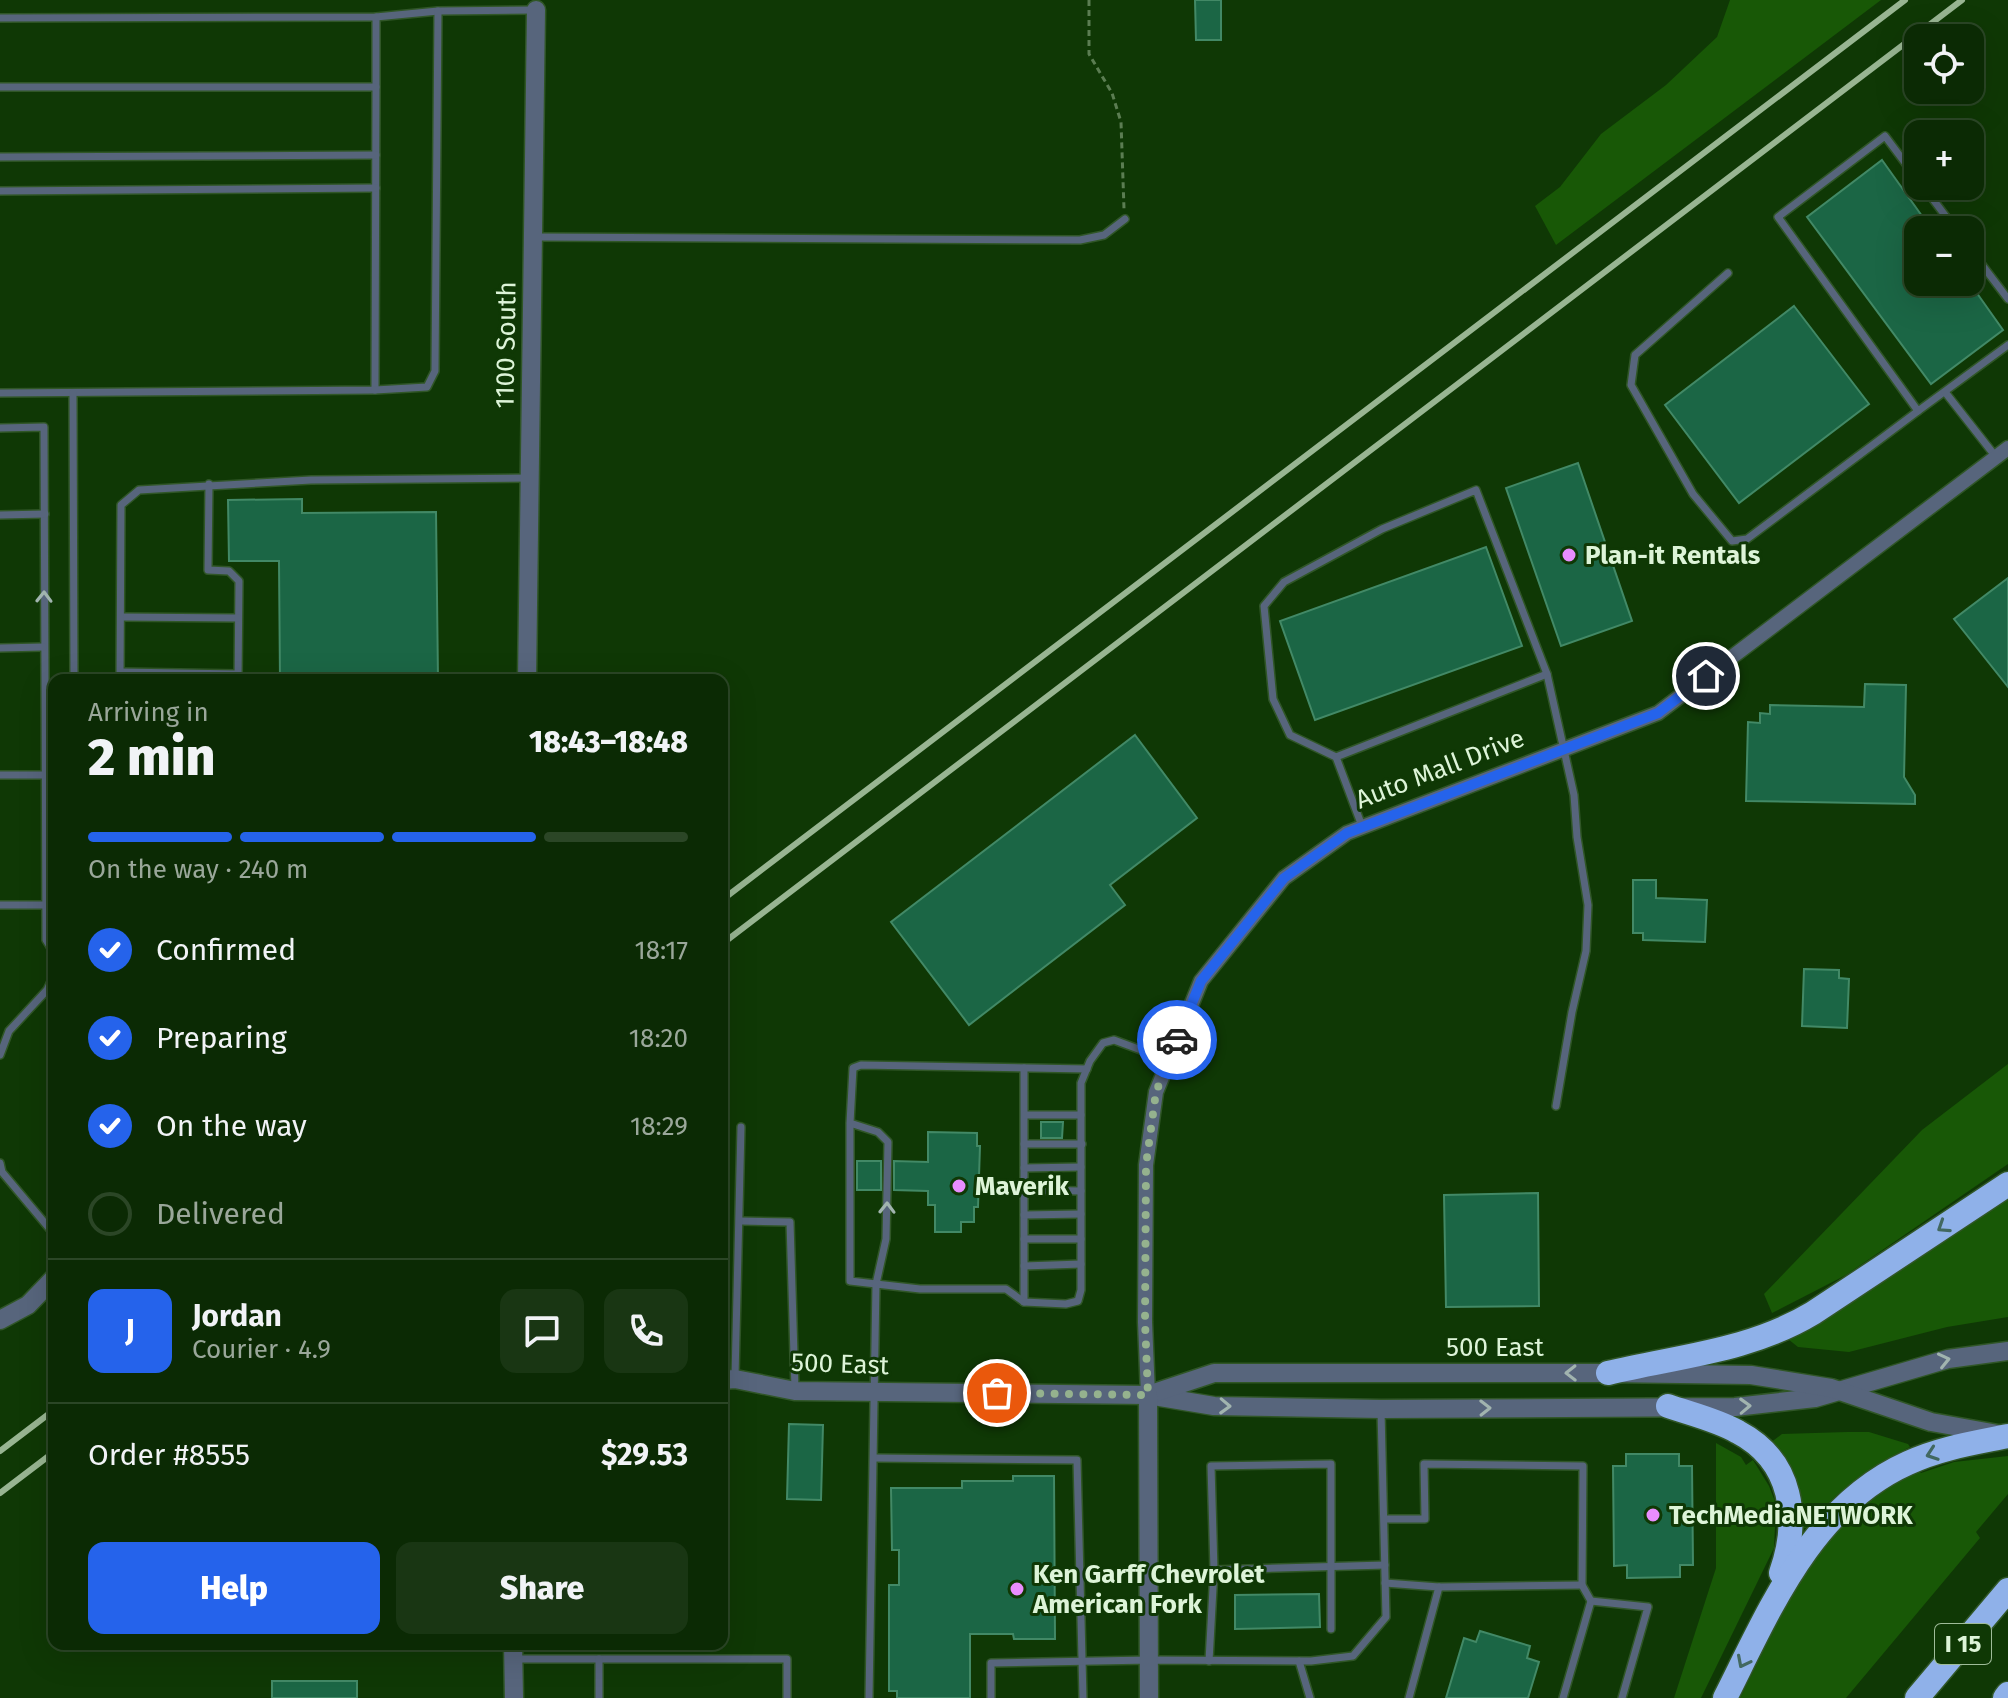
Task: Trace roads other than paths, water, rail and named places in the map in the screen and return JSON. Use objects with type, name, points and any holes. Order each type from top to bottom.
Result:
[{"type":"highway","points":[[1608,1373],[1737,1347],[1779,1331],[1813,1313],[2008,1184]]},
{"type":"highway","points":[[1668,1406],[1727,1427],[1750,1439],[1774,1464],[1783,1481],[1792,1509],[1790,1543],[1761,1627]]},
{"type":"highway","points":[[1725,1698],[1761,1627],[1815,1537],[1834,1514],[1860,1491],[1891,1471],[1930,1454],[2008,1435]]},
{"type":"highway","name":"I 15","points":[[1917,1698],[2008,1590]]},
{"type":"street","name":"1100 South","points":[[527,674],[536,5]]},
{"type":"street","name":"Auto Mall Drive","points":[[1149,1698],[1146,1165],[1156,1092],[1201,981],[1284,878],[1347,833],[1658,713],[2002,452]]},
{"type":"street","points":[[0,1320],[28,1305],[48,1284]]},
{"type":"street","name":"500 East","points":[[729,1380],[795,1391],[1148,1395],[1214,1406],[1381,1409],[1762,1405],[1843,1392],[1937,1361],[2008,1351]]},
{"type":"street","name":"500 East","points":[[1148,1395],[1214,1373],[1751,1375],[1804,1382],[1931,1422],[2008,1435]]},
{"type":"street","points":[[513,1651],[514,1698]]},
{"type":"lane","points":[[0,18],[376,17],[536,5]]},
{"type":"lane","points":[[0,393],[427,387],[435,371],[438,11]]},
{"type":"lane","points":[[375,390],[376,17]]},
{"type":"lane","points":[[0,87],[376,87]]},
{"type":"lane","points":[[1904,161],[1885,136],[1778,217],[1918,411]]},
{"type":"lane","points":[[0,157],[376,155]]},
{"type":"lane","points":[[0,191],[376,188]]},
{"type":"lane","points":[[534,237],[1080,240],[1104,235],[1125,219]]},
{"type":"lane","points":[[1984,267],[2008,299]]},
{"type":"lane","points":[[1728,273],[1635,355],[1631,385],[1693,494],[1732,541],[1747,539],[2008,345]]},
{"type":"lane","points":[[1945,392],[2002,452]]},
{"type":"lane","points":[[73,393],[74,674]]},
{"type":"lane","points":[[0,428],[44,427],[43,647],[48,943]]},
{"type":"lane","points":[[120,674],[121,505],[139,490],[209,484],[530,478]]},
{"type":"lane","points":[[209,484],[208,570],[229,571],[239,581],[238,674]]},
{"type":"lane","points":[[1362,827],[1336,757],[1290,735],[1273,699],[1264,606],[1284,582],[1382,529],[1476,490],[1547,674],[1574,795],[1588,905],[1586,951],[1556,1106]]},
{"type":"lane","points":[[0,515],[45,514]]},
{"type":"lane","points":[[121,617],[238,618]]},
{"type":"lane","points":[[0,648],[43,647]]},
{"type":"lane","points":[[1336,757],[1547,674]]},
{"type":"lane","points":[[0,775],[44,775]]},
{"type":"lane","points":[[0,905],[45,905]]},
{"type":"lane","points":[[0,1055],[9,1032],[48,988]]},
{"type":"lane","points":[[0,1029],[9,1032]]},
{"type":"lane","points":[[1087,1069],[861,1065],[853,1068],[850,1281],[920,1289],[1006,1289],[1024,1302],[1066,1304],[1078,1301],[1081,1290],[1081,1083],[1103,1043],[1114,1040],[1169,1061]]},
{"type":"lane","points":[[1024,1068],[1024,1302]]},
{"type":"lane","points":[[1025,1115],[1081,1115]]},
{"type":"lane","points":[[850,1123],[878,1132],[888,1142],[886,1239],[876,1284],[869,1698]]},
{"type":"lane","points":[[729,1380],[741,1221],[741,1127]]},
{"type":"lane","points":[[1024,1144],[1082,1144]]},
{"type":"lane","points":[[0,1163],[2,1172],[48,1227]]},
{"type":"lane","points":[[1024,1168],[1081,1167]]},
{"type":"lane","points":[[1024,1190],[1081,1191]]},
{"type":"lane","points":[[1024,1215],[1081,1214]]},
{"type":"lane","points":[[741,1221],[790,1222],[795,1391]]},
{"type":"lane","points":[[1024,1239],[1081,1239]]},
{"type":"lane","points":[[1024,1266],[1081,1264]]},
{"type":"lane","points":[[991,1698],[991,1663],[1299,1661],[1353,1656],[1386,1617],[1381,1409]]},
{"type":"lane","points":[[874,1458],[1077,1460],[1083,1698]]},
{"type":"lane","points":[[1209,1661],[1214,1570],[1211,1466],[1331,1464],[1331,1629]]},
{"type":"lane","points":[[1385,1519],[1425,1519],[1424,1464],[1583,1466],[1582,1585],[1591,1601],[1563,1698]]},
{"type":"lane","points":[[1214,1570],[1385,1565]]},
{"type":"lane","points":[[1385,1583],[1439,1587],[1582,1585]]},
{"type":"lane","points":[[1409,1698],[1439,1587]]},
{"type":"lane","points":[[1591,1601],[1648,1607],[1622,1698]]},
{"type":"lane","points":[[513,1651],[599,1659],[787,1659],[787,1698]]},
{"type":"lane","points":[[599,1659],[599,1698]]},
{"type":"lane","points":[[1299,1661],[1310,1698]]},
{"type":"railway","points":[[728,895],[1905,0]]},
{"type":"railway","points":[[728,939],[1962,0]]},
{"type":"railway","points":[[0,1451],[48,1415]]},
{"type":"railway","points":[[0,1493],[48,1457]]},
{"type":"place","name":"Plan-it Rentals","points":[[1569,555]]},
{"type":"place","name":"Maverik","points":[[959,1186]]},
{"type":"place","name":"TechMediaNETWORK","points":[[1653,1515]]},
{"type":"place","name":"Ken Garff Chevrolet American Fork","points":[[1017,1589]]}]
